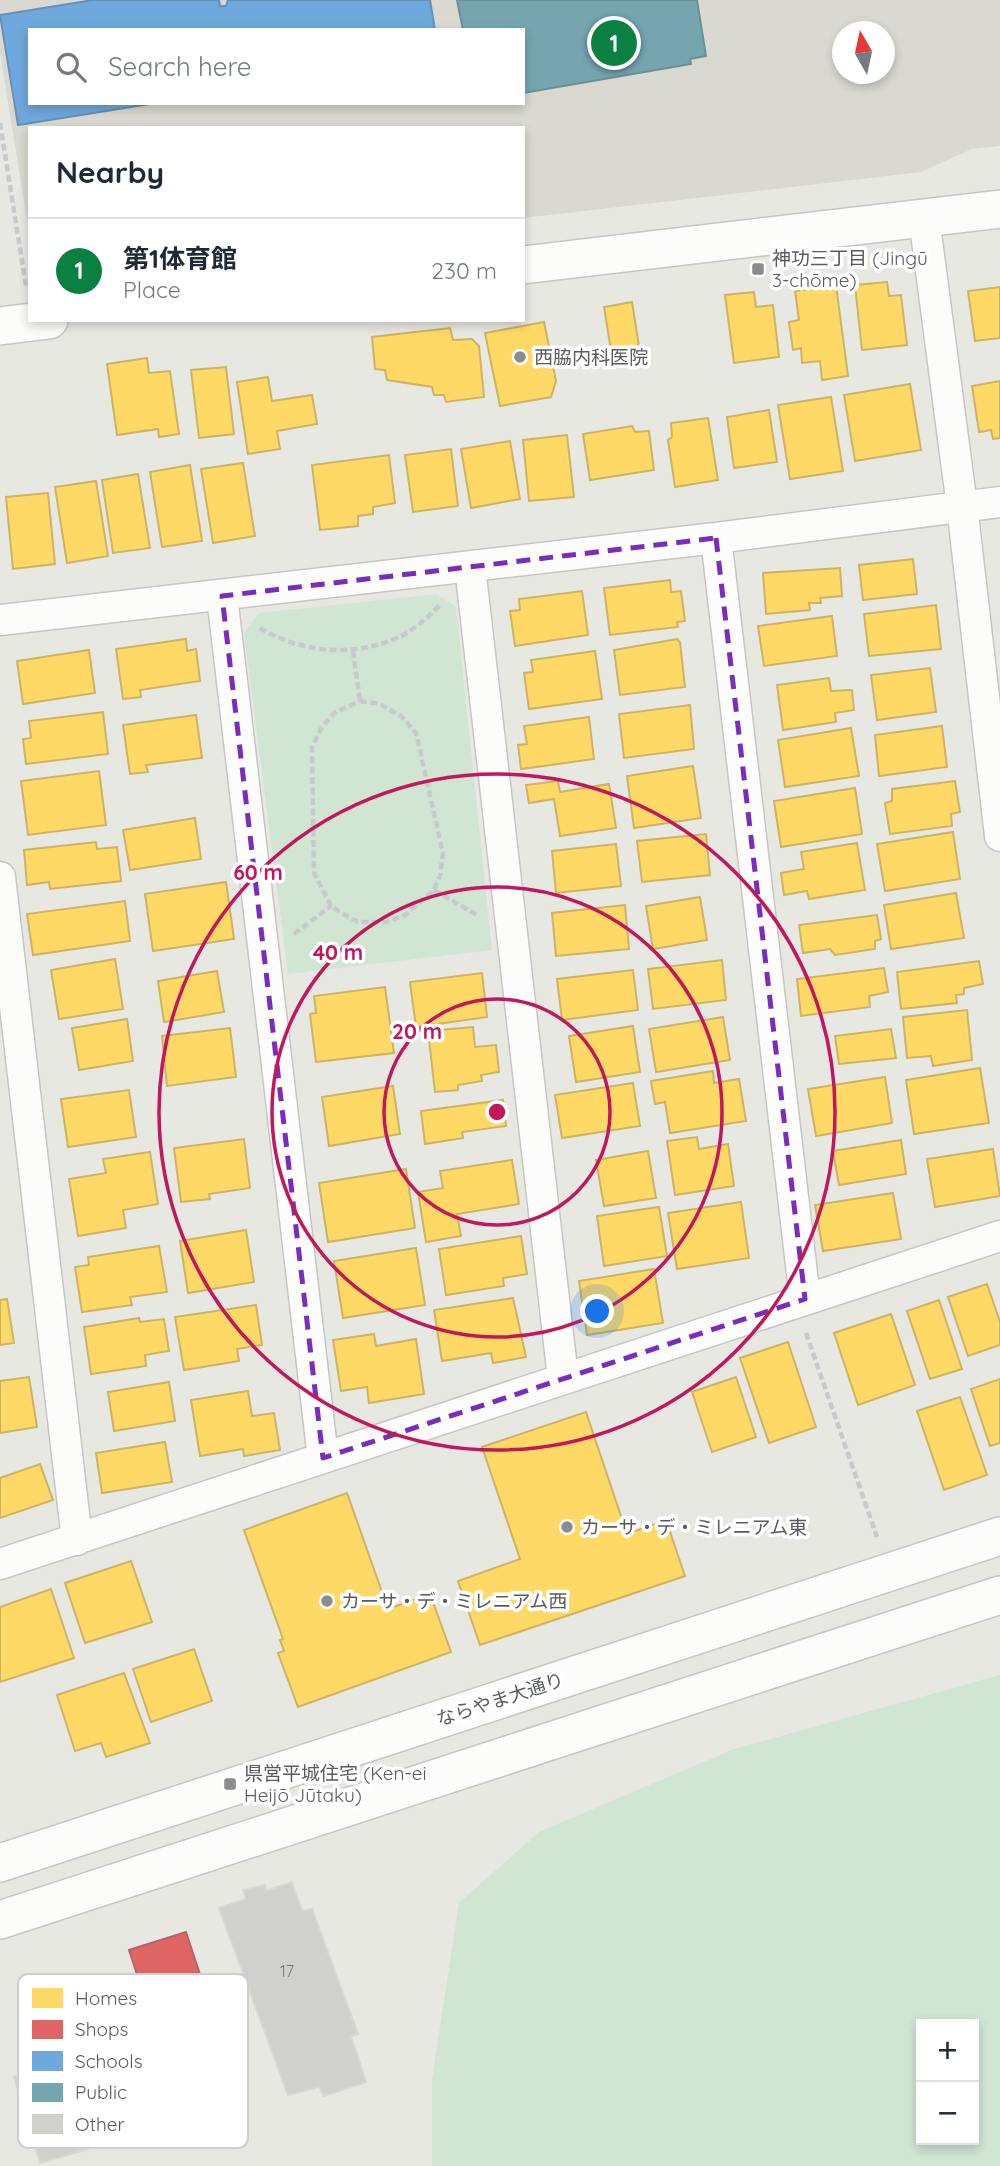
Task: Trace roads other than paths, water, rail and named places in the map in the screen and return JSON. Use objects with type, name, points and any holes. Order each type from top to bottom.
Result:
[{"type":"street","points":[[525,265],[1000,209]]},
{"type":"street","points":[[924,218],[962,506],[1000,836]]},
{"type":"street","points":[[0,326],[33,322]]},
{"type":"street","points":[[0,620],[716,538],[1000,502]]},
{"type":"street","points":[[716,538],[805,1298]]},
{"type":"street","points":[[470,567],[563,1378]]},
{"type":"street","points":[[222,596],[323,1458]]},
{"type":"street","points":[[0,877],[77,1540]]},
{"type":"street","points":[[0,1564],[1000,1236]]},
{"type":"street","name":"ならやま大通り","points":[[0,1863],[1000,1536]]},
{"type":"street","points":[[0,1920],[1000,1595]]},
{"type":"place","name":"第1体育館","points":[[614,43]]},
{"type":"place","name":"神功三丁目 (Jingū 3-chōme)","points":[[758,269]]},
{"type":"place","name":"西脇内科医院","points":[[520,357]]},
{"type":"place","name":"カーサ・デ・ミレニアム東","points":[[567,1527]]},
{"type":"place","name":"カーサ・デ・ミレニアム西","points":[[327,1601]]},
{"type":"place","name":"県営平城住宅 (Ken-ei Heijō Jūtaku)","points":[[230,1784]]}]
